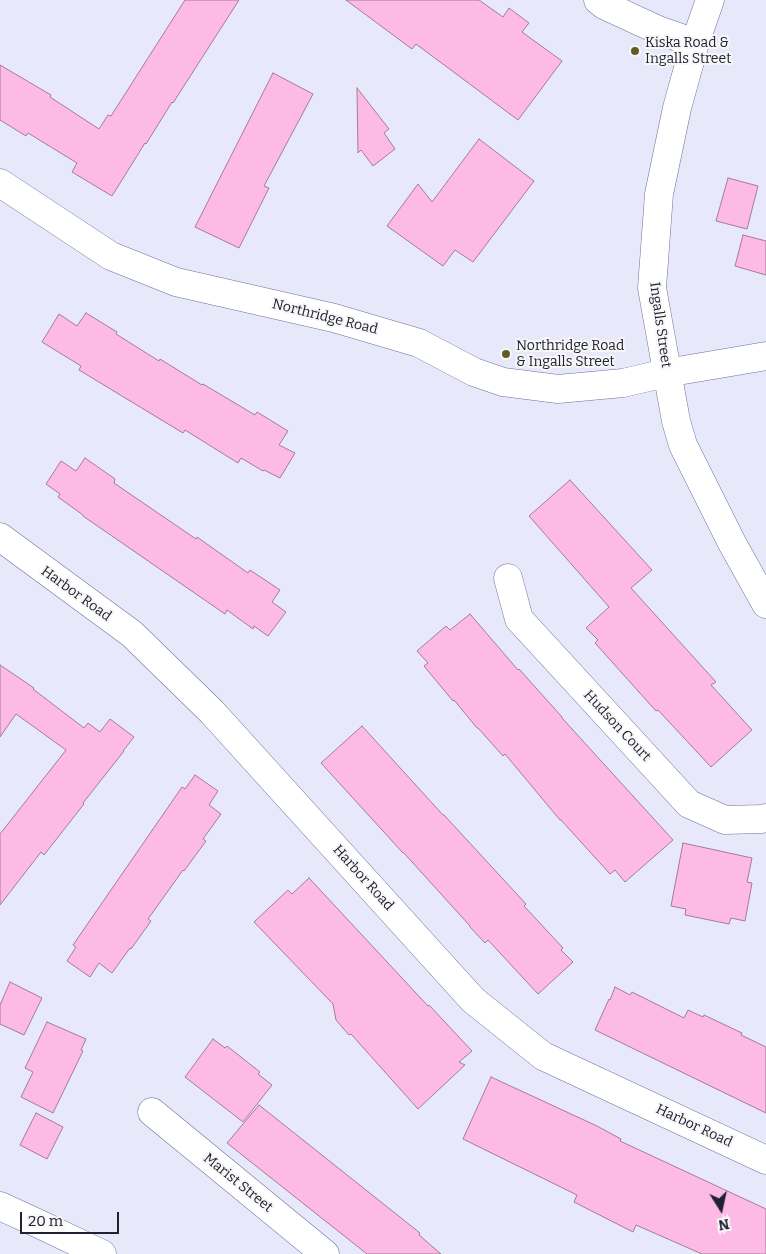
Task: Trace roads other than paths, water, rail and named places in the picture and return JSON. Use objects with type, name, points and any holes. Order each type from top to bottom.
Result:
[{"type":"street","points":[[598,0],[604,5],[658,30],[695,43]]},
{"type":"street","name":"Ingalls Street","points":[[710,0],[676,108],[659,194],[652,288],[666,374],[676,421],[684,445],[732,543],[766,604]]},
{"type":"street","name":"Northridge Road","points":[[0,183],[111,256],[176,282],[334,318],[419,343],[474,372],[503,382],[558,389],[623,383],[766,356]]},
{"type":"street","name":"Harbor Road","points":[[0,538],[132,634],[206,706],[473,1000],[543,1056],[766,1160]]},
{"type":"street","name":"Hudson Court","points":[[508,578],[519,619],[689,804],[725,820],[766,818]]},
{"type":"street","name":"Marist Street","points":[[152,1112],[325,1254]]},
{"type":"street","points":[[0,1206],[37,1223],[70,1247],[102,1254]]},
{"type":"place","name":"Kiska Road & Ingalls Street","points":[[635,51]]},
{"type":"place","name":"Northridge Road & Ingalls Street","points":[[506,354]]}]
